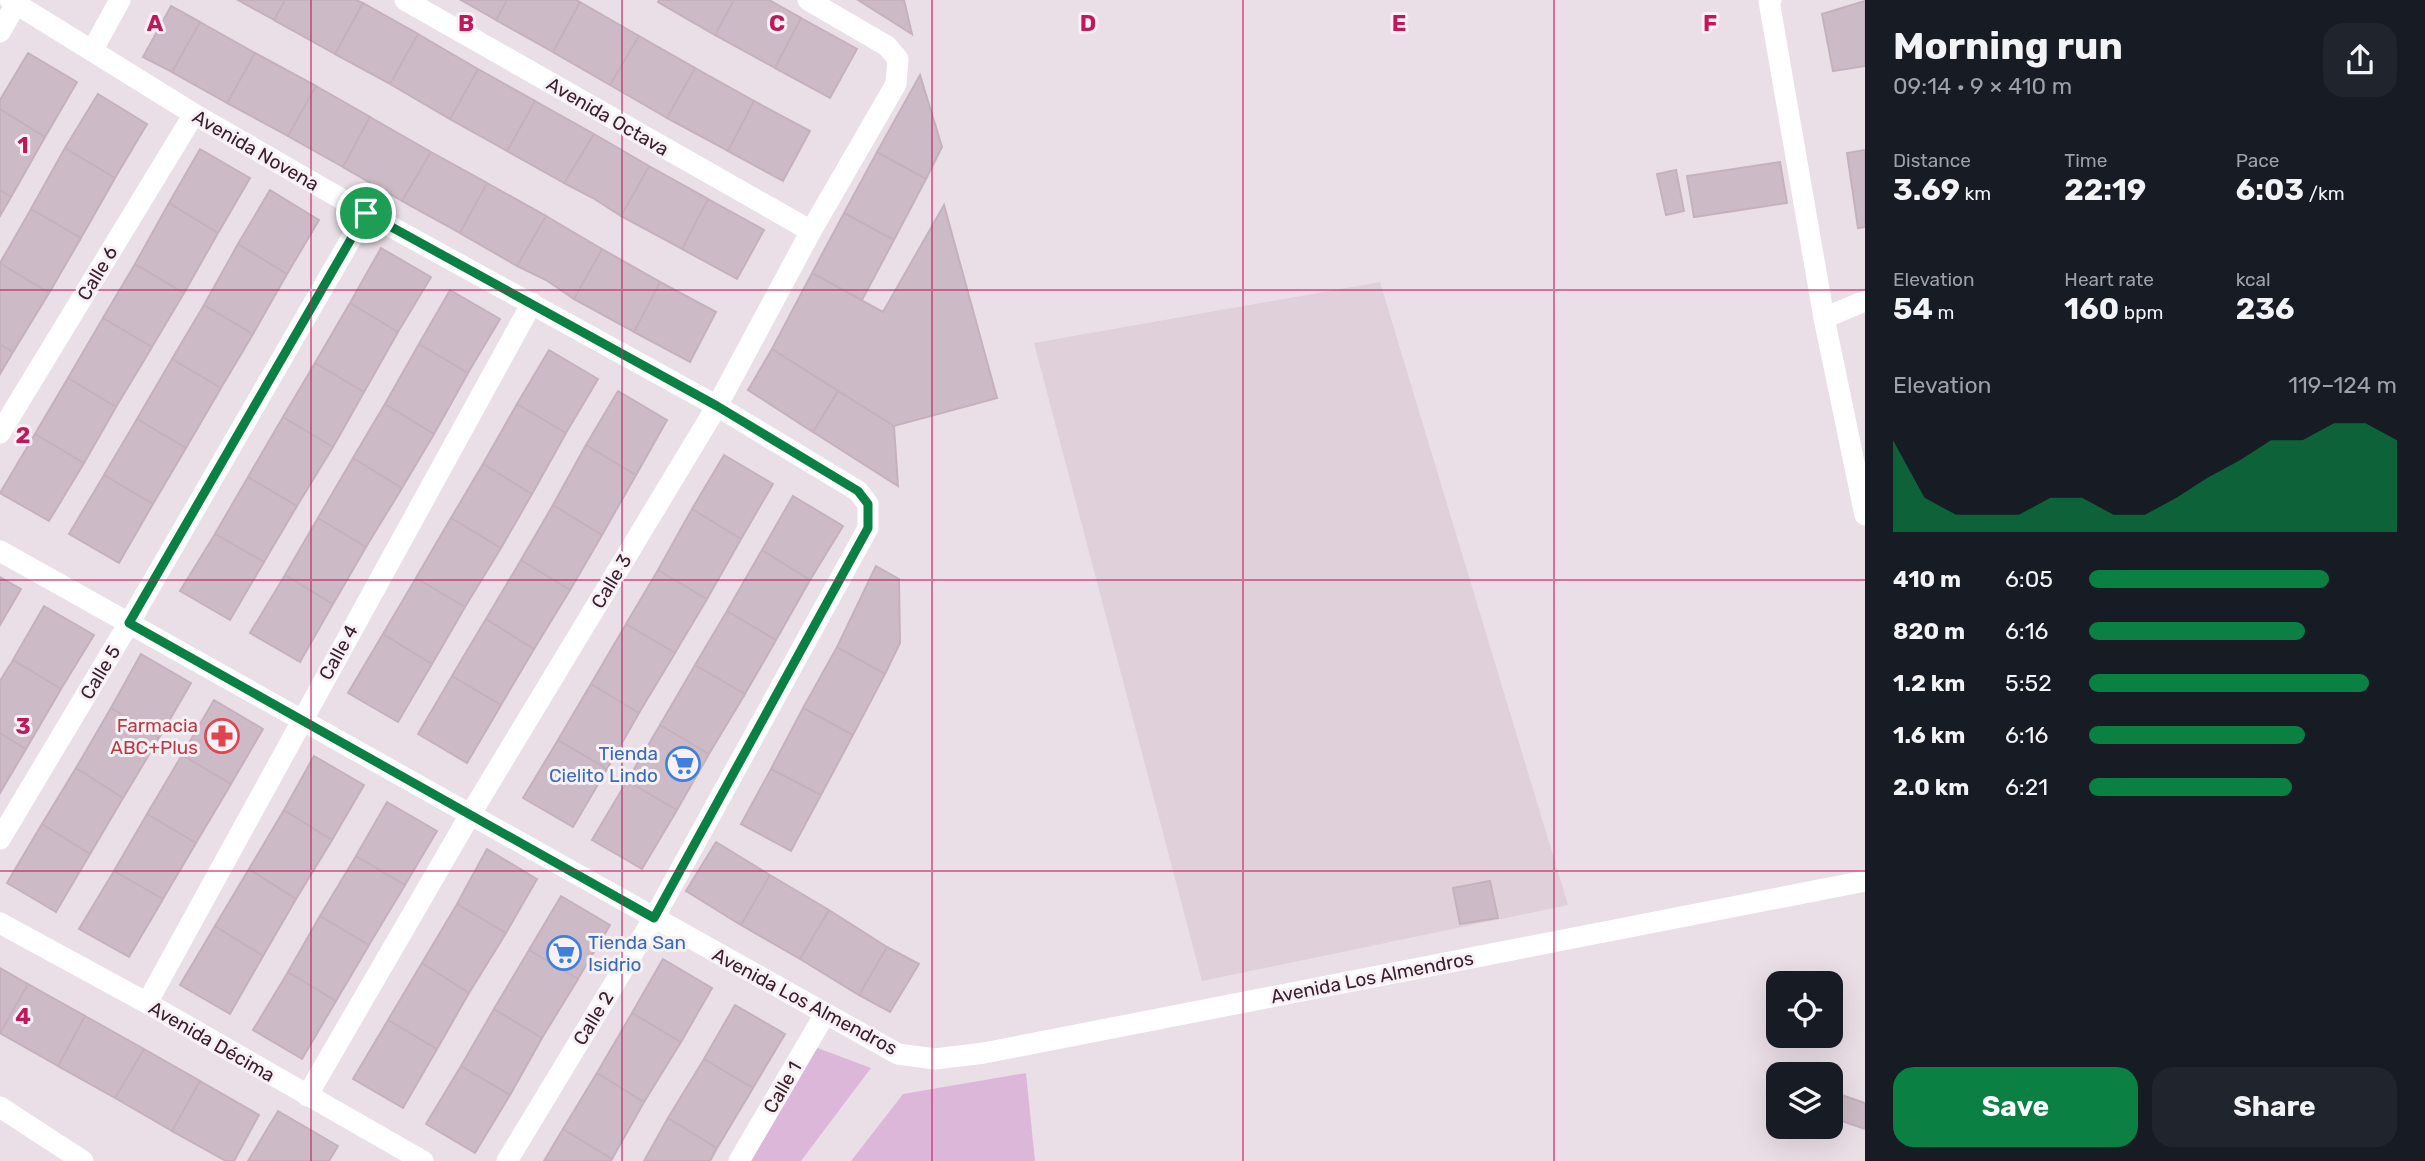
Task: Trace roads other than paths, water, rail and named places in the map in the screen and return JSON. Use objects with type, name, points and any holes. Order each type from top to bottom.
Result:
[{"type":"street","points":[[92,51],[120,0]]},
{"type":"street","name":"Avenida Octava","points":[[405,0],[811,231]]},
{"type":"street","name":"Calle 3","points":[[307,1096],[470,815],[717,406],[811,231],[895,84],[898,59],[887,46],[808,0]]},
{"type":"street","points":[[1769,0],[1824,318],[1865,515]]},
{"type":"street","points":[[0,32],[13,2]]},
{"type":"street","name":"Avenida Novena","points":[[13,2],[194,114],[366,213],[717,406],[858,491],[868,504]]},
{"type":"street","name":"Calle 6","points":[[0,433],[194,114]]},
{"type":"street","name":"Calle 5","points":[[0,839],[129,623],[366,213]]},
{"type":"street","points":[[1824,318],[1865,301]]},
{"type":"street","name":"Calle 4","points":[[147,1003],[531,303]]},
{"type":"street","name":"Calle 2","points":[[507,1161],[654,918],[868,528],[868,504]]},
{"type":"street","name":"Avenida Los Almendros","points":[[0,551],[898,1054],[935,1059],[971,1054],[1865,881]]},
{"type":"street","name":"Avenida Décima","points":[[0,923],[147,1003],[422,1161]]},
{"type":"street","name":"Calle 1","points":[[739,1161],[825,1014]]},
{"type":"street","points":[[0,1108],[83,1161]]},
{"type":"place","name":"Farmacia ABC+Plus","points":[[222,736]]},
{"type":"place","name":"Tienda Cielito Lindo","points":[[683,764]]},
{"type":"place","name":"Tienda San Isidrio","points":[[564,953]]}]
